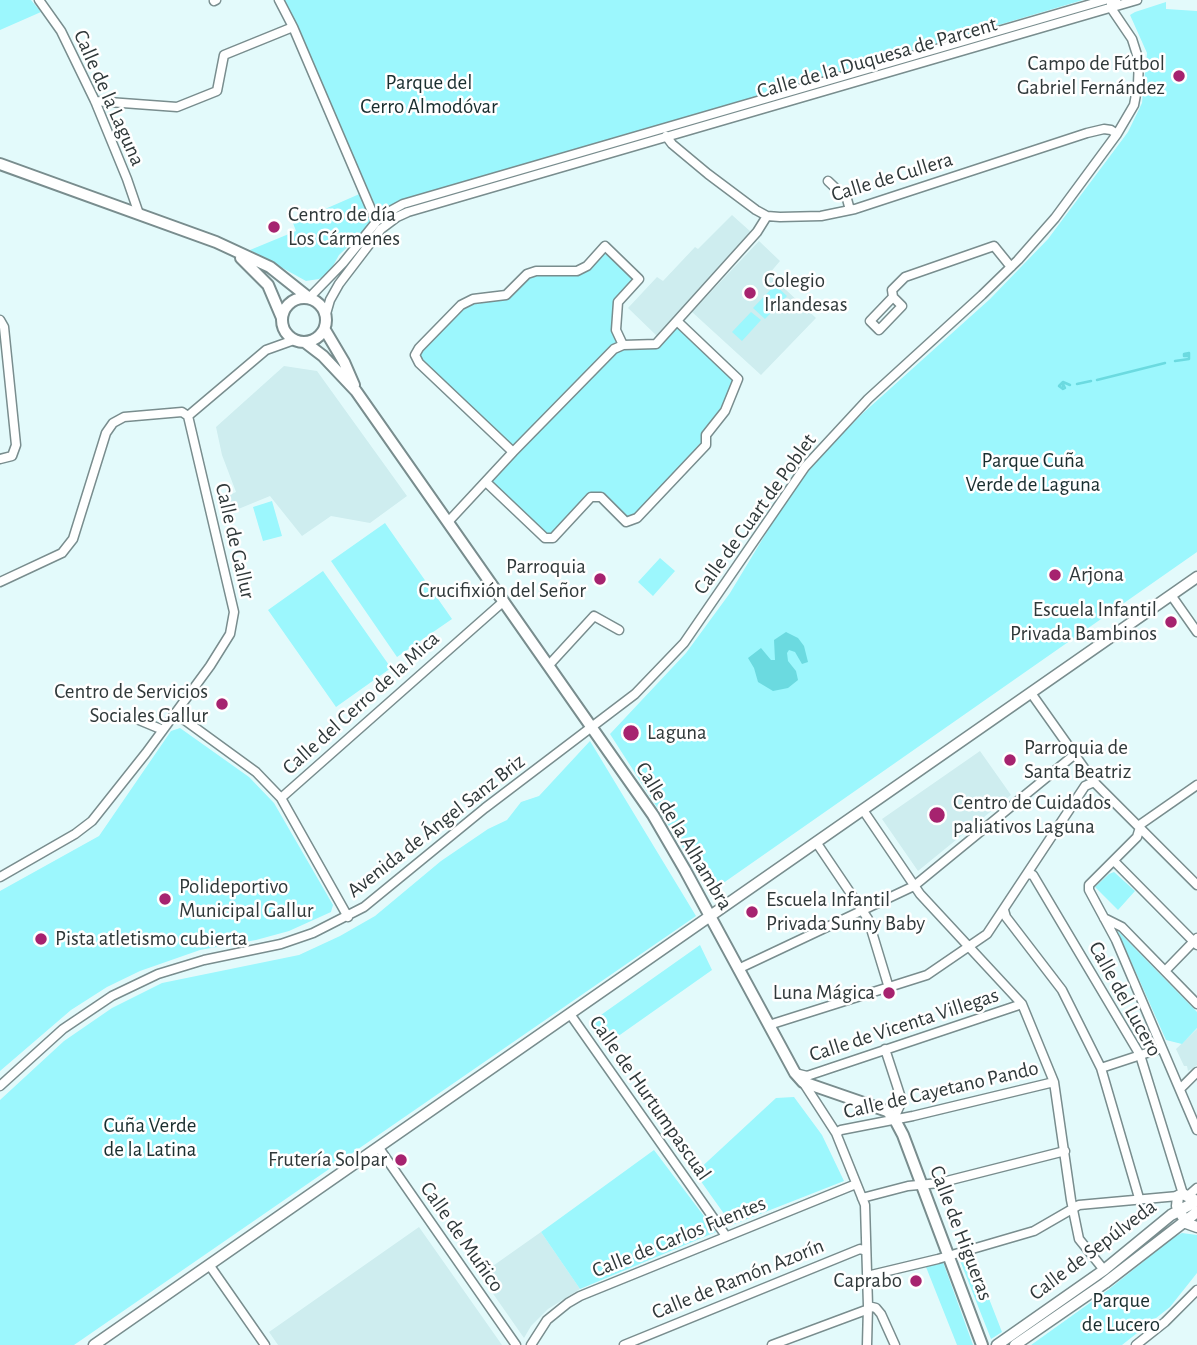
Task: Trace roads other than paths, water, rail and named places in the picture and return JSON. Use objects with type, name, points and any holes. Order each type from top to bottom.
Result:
[{"type":"main road","points":[[0,164],[139,214],[234,251],[270,267],[316,301],[326,314],[325,330],[317,339],[306,343],[294,340],[283,329],[282,318],[268,285],[234,251]]},
{"type":"main road","points":[[282,318],[291,302],[299,298],[309,298]]},
{"type":"main road","name":"Calle de la Alhambra","points":[[325,330],[344,362],[356,391]]},
{"type":"main road","name":"Calle de la Alhambra","points":[[306,343],[323,356],[356,391],[653,815],[795,1073],[803,1082]]},
{"type":"main road","points":[[803,1082],[887,1111],[894,1118]]},
{"type":"main road","name":"Calle de Higueras","points":[[894,1118],[903,1135],[982,1345]]},
{"type":"street","name":"Calle de la Laguna","points":[[41,0],[61,31],[95,102],[139,214]]},
{"type":"street","points":[[279,0],[376,221]]},
{"type":"street","name":"Calle de la Duquesa de Parcent","points":[[309,298],[343,263],[376,221],[391,209],[403,204],[664,133],[1110,3],[1137,0]]},
{"type":"street","name":"Calle de Cuart de Poblet","points":[[592,727],[635,694],[684,643],[805,467],[868,399],[1011,267],[1055,218],[1116,134],[1134,105],[1139,84],[1139,61],[1132,38],[1110,3]]},
{"type":"street","points":[[95,102],[177,107],[217,91],[223,55],[293,27]]},
{"type":"street","name":"Calle de Cullera","points":[[767,216],[821,216],[850,210],[1104,129],[1116,134]]},
{"type":"street","points":[[448,522],[614,349],[623,345],[656,344],[757,232],[767,216],[708,174],[664,133]]},
{"type":"street","name":"Calle de la Duquesa de Parcent","points":[[326,314],[330,300],[344,277],[381,229],[397,217],[664,133]]},
{"type":"street","points":[[828,181],[847,199],[850,210]]},
{"type":"street","points":[[513,452],[419,363],[415,355],[461,305],[473,299],[506,295],[527,274],[536,271],[577,271],[587,265],[605,246],[639,279],[618,302],[616,330],[623,345]]},
{"type":"street","points":[[893,297],[892,290],[905,277],[994,246],[1011,267]]},
{"type":"street","points":[[0,320],[4,327],[16,445],[12,456],[0,459]]},
{"type":"street","points":[[486,482],[545,538],[553,538],[591,497],[601,497],[626,523],[637,518],[706,445],[706,435],[725,411],[738,379],[677,321]]},
{"type":"street","points":[[0,582],[62,553],[73,539],[106,433],[113,423],[124,417],[182,412],[188,416],[266,350],[294,340]]},
{"type":"street","name":"Calle de Gallur","points":[[0,877],[75,834],[92,821],[163,730],[230,634],[234,612],[188,416]]},
{"type":"street","points":[[94,1345],[1197,577]]},
{"type":"street","points":[[1171,595],[1197,632]]},
{"type":"street","name":"Calle del Cerro de la Mica","points":[[175,713],[256,772],[281,798],[504,601]]},
{"type":"street","points":[[549,665],[594,615],[619,630]]},
{"type":"street","points":[[1031,693],[1094,782],[1197,886]]},
{"type":"street","points":[[139,720],[163,730]]},
{"type":"street","name":"Avenida de Ángel Sanz Briz","points":[[0,1086],[63,1029],[112,996],[158,974],[204,960],[281,944],[313,933],[348,916],[382,893],[485,807],[592,727]]},
{"type":"street","points":[[738,969],[914,886],[1074,755]]},
{"type":"street","points":[[769,1025],[927,975],[991,931],[1085,786],[1094,782]]},
{"type":"street","points":[[1197,785],[1141,824],[1137,837],[1089,885],[1089,890],[1116,940],[1197,1130]]},
{"type":"street","points":[[281,798],[348,916]]},
{"type":"street","points":[[863,810],[914,886],[1022,1004],[1054,1082],[1079,1239],[1104,1270]]},
{"type":"street","points":[[816,842],[863,910],[889,988]]},
{"type":"street","points":[[1114,861],[1196,941],[1164,971]]},
{"type":"street","name":"Calle del Lucero","points":[[1028,874],[1033,875],[1140,1055],[1191,1197]]},
{"type":"street","points":[[1004,911],[1062,990],[1101,1068],[1139,1198]]},
{"type":"street","points":[[1104,918],[1122,927],[1197,1004]]},
{"type":"street","name":"Calle de Vicenta Villegas","points":[[795,1073],[807,1076],[1022,1004]]},
{"type":"street","name":"Calle de Hurtumpascual","points":[[570,1014],[726,1236]]},
{"type":"street","points":[[1101,1068],[1133,1055],[1162,1048]]},
{"type":"street","points":[[885,1049],[902,1101],[894,1118]]},
{"type":"street","points":[[1180,1089],[1197,1072]]},
{"type":"street","name":"Calle de la Alhambra","points":[[803,1082],[836,1133],[865,1205],[866,1345]]},
{"type":"street","name":"Calle de Cayetano Pando","points":[[836,1133],[1054,1082]]},
{"type":"street","name":"Calle de Muñico","points":[[379,1148],[516,1345]]},
{"type":"street","points":[[862,1198],[1065,1151]]},
{"type":"street","name":"Calle de Carlos Fuentes","points":[[531,1345],[547,1320],[568,1303],[856,1184]]},
{"type":"street","points":[[867,1276],[1034,1231],[1079,1205],[1139,1198],[1191,1197]]},
{"type":"street","name":"Calle de Sepúlveda","points":[[1015,1345],[1105,1283],[1181,1215],[1191,1197]]},
{"type":"street","name":"Calle de Sepúlveda","points":[[1181,1215],[1191,1197]]},
{"type":"street","name":"Calle de Sepúlveda","points":[[997,1345],[1181,1215],[1197,1212]]},
{"type":"street","name":"Calle de Sepúlveda","points":[[1181,1215],[1196,1227]]},
{"type":"street","name":"Calle de Ramón Azorín","points":[[624,1345],[860,1249],[866,1251]]},
{"type":"street","points":[[210,1266],[265,1345]]},
{"type":"street","points":[[1136,1345],[1165,1322],[1197,1290]]},
{"type":"street","points":[[772,1345],[867,1308],[881,1314],[895,1345]]},
{"type":"waterway","points":[[1175,361],[1189,359],[1189,353],[1184,354],[1187,356]]},
{"type":"waterway","points":[[1097,380],[1165,363]]},
{"type":"waterway","points":[[1077,384],[1091,381]]},
{"type":"waterway","points":[[1063,386],[1063,389],[1059,386],[1063,382],[1070,385]]},
{"type":"place","name":"Campo de Fútbol Gabriel Fernández","points":[[1179,76]]},
{"type":"place","name":"Centro de día Los Cármenes","points":[[274,227]]},
{"type":"place","name":"Colegio Irlandesas","points":[[750,293]]},
{"type":"place","name":"Arjona","points":[[1055,575]]},
{"type":"place","name":"Parroquia Crucifixión del Señor","points":[[600,579]]},
{"type":"place","name":"Escuela Infantil Privada Bambinos","points":[[1171,622]]},
{"type":"place","name":"Centro de Servicios Sociales Gallur","points":[[222,704]]},
{"type":"place","name":"Laguna","points":[[631,733]]},
{"type":"place","name":"Parroquia de Santa Beatriz","points":[[1010,760]]},
{"type":"place","name":"Centro de Cuidados paliativos Laguna","points":[[937,815]]},
{"type":"place","name":"Polideportivo Municipal Gallur","points":[[165,899]]},
{"type":"place","name":"Escuela Infantil Privada Sunny Baby","points":[[752,912]]},
{"type":"place","name":"Pista atletismo cubierta","points":[[41,939]]},
{"type":"place","name":"Luna Mágica","points":[[889,993]]},
{"type":"place","name":"Frutería Solpar","points":[[401,1160]]},
{"type":"place","name":"Caprabo","points":[[916,1281]]},
{"type":"park label","name":"Parque del Cerro Almodóvar","points":[[429,95]]},
{"type":"park label","name":"Parque Cuña Verde de Laguna","points":[[1033,473]]},
{"type":"park label","name":"Cuña Verde de la Latina","points":[[150,1138]]},
{"type":"park label","name":"Parque de Lucero","points":[[1121,1313]]}]
